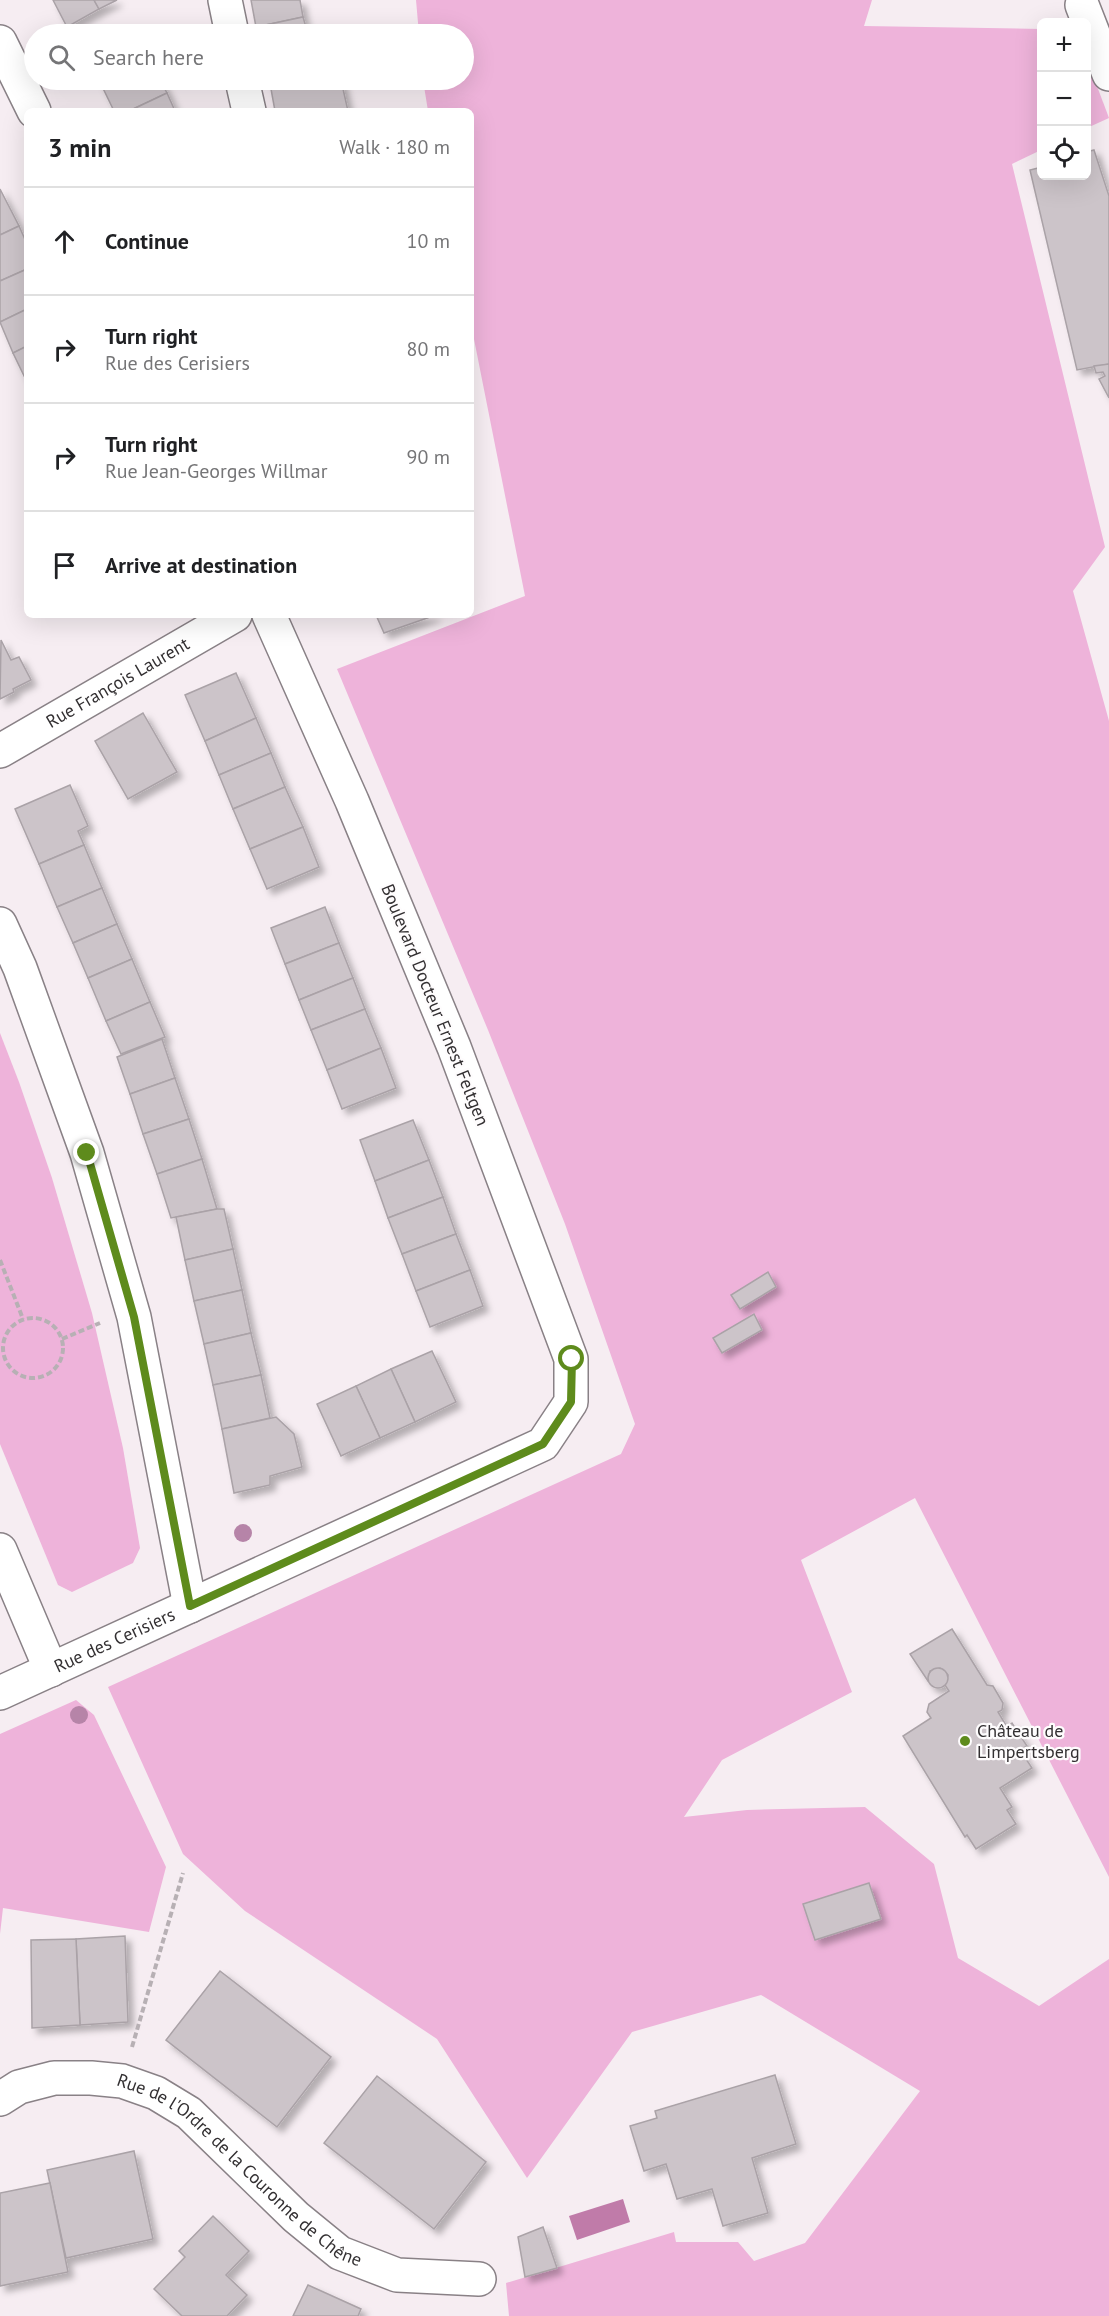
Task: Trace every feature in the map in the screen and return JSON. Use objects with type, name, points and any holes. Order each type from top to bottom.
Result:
[{"type":"street","points":[[225,0],[230,24]]},
{"type":"street","points":[[1082,5],[1109,74]]},
{"type":"street","points":[[0,42],[33,108]]},
{"type":"street","points":[[244,90],[248,108]]},
{"type":"street","name":"Rue François Laurent","points":[[0,751],[230,618]]},
{"type":"street","name":"Boulevard Docteur Ernest Feltgen","points":[[270,618],[352,801],[454,1047],[572,1359],[571,1402]]},
{"type":"street","points":[[0,924],[20,968],[84,1143],[134,1317],[190,1606]]},
{"type":"street","name":"Rue des Cerisiers","points":[[0,1693],[543,1444],[571,1402]]},
{"type":"street","points":[[0,1550],[51,1670]]},
{"type":"street","name":"Rue de l'Ordre de la Couronne de Chêne","points":[[0,2099],[19,2087],[54,2078],[122,2081],[156,2093],[189,2112],[296,2217],[340,2253],[397,2275],[479,2279]]},
{"type":"path","points":[[0,1260],[23,1319]]},
{"type":"path","points":[[32,1317],[51,1323],[62,1339],[62,1358],[57,1366],[41,1377],[21,1376],[2,1359],[3,1342],[7,1332],[23,1319],[32,1317]]},
{"type":"path","points":[[62,1339],[104,1321]]},
{"type":"path","points":[[130,2054],[183,1874]]},
{"type":"shaded area","points":[[416,0],[872,0],[864,26],[1037,29],[1037,152],[1012,164],[1105,547],[1073,591],[1109,721],[1109,1877],[915,1498],[801,1560],[852,1692],[722,1760],[684,1817],[747,1810],[865,1807],[934,1864],[958,1958],[1039,2006],[1109,1959],[1109,2316],[509,2316],[506,2283],[674,2232],[676,2242],[738,2242],[754,2261],[805,2243],[920,2091],[761,1995],[632,2032],[527,2178],[437,2039],[245,1911],[183,1854],[108,1687],[621,1454],[635,1424],[565,1224],[488,1030],[337,669],[468,618],[474,618],[474,616],[525,596],[474,339],[474,108],[428,108],[425,90],[474,90],[474,24],[418,24]]},
{"type":"shaded area","points":[[1091,70],[1109,118],[1091,126]]},
{"type":"shaded area","points":[[0,1033],[52,1178],[92,1313],[123,1448],[140,1548],[133,1563],[72,1592],[58,1585],[0,1444]]},
{"type":"shaded area","points":[[76,1700],[94,1715],[166,1867],[149,1932],[3,1908],[0,1934],[0,1734]]},
{"type":"shaded area","points":[[623,2199],[630,2222],[577,2240],[569,2216]]},
{"type":"building","points":[[53,0],[94,0],[99,9],[72,24],[65,24]]},
{"type":"building","points":[[94,0],[117,0],[99,9]]},
{"type":"building","points":[[251,0],[300,0],[303,17],[270,24],[255,24]]},
{"type":"building","points":[[303,17],[305,24],[270,24]]},
{"type":"building","points":[[104,90],[165,90],[167,93],[135,108],[113,108]]},
{"type":"building","points":[[271,90],[343,90],[347,108],[274,108]]},
{"type":"building","points":[[167,93],[174,108],[135,108]]},
{"type":"building","points":[[1094,150],[1109,196],[1109,364],[1077,370],[1030,170],[1037,168],[1037,180],[1091,180],[1091,151]]},
{"type":"building","points":[[0,189],[19,226],[0,235]]},
{"type":"building","points":[[19,226],[24,237],[24,270],[0,281],[0,235]]},
{"type":"building","points":[[24,270],[24,310],[0,322],[0,281]]},
{"type":"building","points":[[24,310],[24,348],[13,353],[0,322]]},
{"type":"building","points":[[24,348],[24,376],[13,353]]},
{"type":"building","points":[[1109,364],[1109,398],[1099,379],[1105,376],[1103,372],[1096,373],[1094,366]]},
{"type":"building","points":[[377,618],[427,618],[384,633]]},
{"type":"building","points":[[1,640],[11,660],[19,657],[31,680],[0,699]]},
{"type":"building","points":[[236,673],[256,718],[205,741],[185,695]]},
{"type":"building","points":[[143,713],[177,772],[128,799],[95,741]]},
{"type":"building","points":[[256,718],[271,753],[219,775],[205,741]]},
{"type":"building","points":[[271,753],[285,787],[233,809],[219,775]]},
{"type":"building","points":[[70,785],[88,826],[78,831],[84,845],[39,864],[15,809]]},
{"type":"building","points":[[285,787],[303,827],[250,849],[233,809]]},
{"type":"building","points":[[303,827],[319,867],[267,889],[250,849]]},
{"type":"building","points":[[84,845],[102,888],[57,907],[39,864]]},
{"type":"building","points":[[102,888],[117,924],[73,943],[57,907]]},
{"type":"building","points":[[325,907],[339,943],[285,964],[271,928]]},
{"type":"building","points":[[117,924],[132,959],[88,978],[73,943]]},
{"type":"building","points":[[339,943],[353,978],[299,1000],[285,964]]},
{"type":"building","points":[[132,959],[150,1002],[106,1021],[88,978]]},
{"type":"building","points":[[353,978],[365,1009],[311,1030],[299,1000]]},
{"type":"building","points":[[150,1002],[165,1037],[121,1054],[106,1021]]},
{"type":"building","points":[[365,1009],[381,1048],[327,1070],[311,1030]]},
{"type":"building","points":[[162,1039],[175,1078],[130,1094],[117,1057]]},
{"type":"building","points":[[381,1048],[396,1088],[342,1109],[327,1070]]},
{"type":"building","points":[[175,1078],[189,1119],[143,1134],[130,1094]]},
{"type":"building","points":[[189,1119],[202,1159],[157,1174],[143,1134]]},
{"type":"building","points":[[413,1120],[429,1160],[375,1181],[360,1140]]},
{"type":"building","points":[[202,1159],[217,1209],[171,1218],[157,1174]]},
{"type":"building","points":[[429,1160],[443,1197],[388,1218],[375,1181]]},
{"type":"building","points":[[443,1197],[456,1234],[402,1254],[388,1218]]},
{"type":"building","points":[[224,1209],[233,1249],[185,1260],[176,1217]]},
{"type":"building","points":[[456,1234],[470,1270],[416,1291],[402,1254]]},
{"type":"building","points":[[233,1249],[242,1290],[194,1301],[185,1260]]},
{"type":"building","points":[[470,1270],[483,1306],[430,1327],[416,1291]]},
{"type":"building","points":[[768,1272],[776,1287],[740,1309],[731,1295]]},
{"type":"building","points":[[242,1290],[251,1333],[204,1344],[194,1301]]},
{"type":"building","points":[[754,1314],[762,1330],[722,1353],[713,1338]]},
{"type":"building","points":[[251,1333],[261,1375],[213,1385],[204,1344]]},
{"type":"building","points":[[432,1351],[456,1402],[415,1422],[391,1369]]},
{"type":"building","points":[[391,1369],[415,1422],[380,1438],[356,1386]]},
{"type":"building","points":[[261,1375],[270,1418],[222,1429],[213,1385]]},
{"type":"building","points":[[356,1386],[380,1438],[341,1456],[317,1404]]},
{"type":"building","points":[[276,1417],[294,1434],[302,1467],[270,1476],[270,1485],[234,1493],[222,1429]]},
{"type":"building","name":"Château de Limpertsberg","points":[[952,1629],[987,1685],[993,1686],[1003,1703],[1002,1710],[998,1712],[1007,1727],[1012,1723],[1027,1746],[1020,1750],[1032,1768],[1000,1788],[1012,1807],[1007,1810],[1016,1824],[976,1849],[967,1835],[965,1837],[903,1736],[931,1718],[927,1712],[929,1704],[949,1691],[945,1685],[948,1675],[944,1671],[940,1668],[930,1671],[928,1681],[910,1654]]},
{"type":"building","points":[[938,1668],[945,1671],[948,1678],[945,1685],[938,1688],[931,1685],[928,1678],[931,1671]]},
{"type":"building","points":[[869,1883],[881,1919],[815,1940],[803,1904]]},
{"type":"building","points":[[125,1936],[128,2022],[80,2025],[76,1939]]},
{"type":"building","points":[[76,1939],[80,2025],[32,2028],[31,1940]]},
{"type":"building","points":[[220,1971],[331,2057],[277,2127],[166,2040]]},
{"type":"building","points":[[775,2075],[796,2144],[752,2158],[768,2213],[723,2226],[712,2189],[677,2199],[666,2164],[644,2171],[630,2126],[657,2118],[655,2111]]},
{"type":"building","points":[[377,2076],[486,2162],[434,2229],[324,2143]]},
{"type":"building","points":[[134,2151],[153,2239],[66,2258],[47,2170]]},
{"type":"building","points":[[50,2183],[68,2272],[0,2286],[0,2193]]},
{"type":"building","points":[[213,2216],[249,2251],[226,2275],[247,2295],[227,2316],[182,2316],[154,2289],[185,2257],[179,2251]]},
{"type":"building","points":[[543,2227],[557,2268],[525,2277],[518,2237]]},
{"type":"building","points":[[308,2285],[361,2309],[358,2316],[293,2316]]},
{"type":"place","name":"Château de Limpertsberg","points":[[965,1741]]},
{"type":"route","points":[[87,1153],[134,1317],[190,1606],[543,1444],[571,1402],[572,1359]]}]
